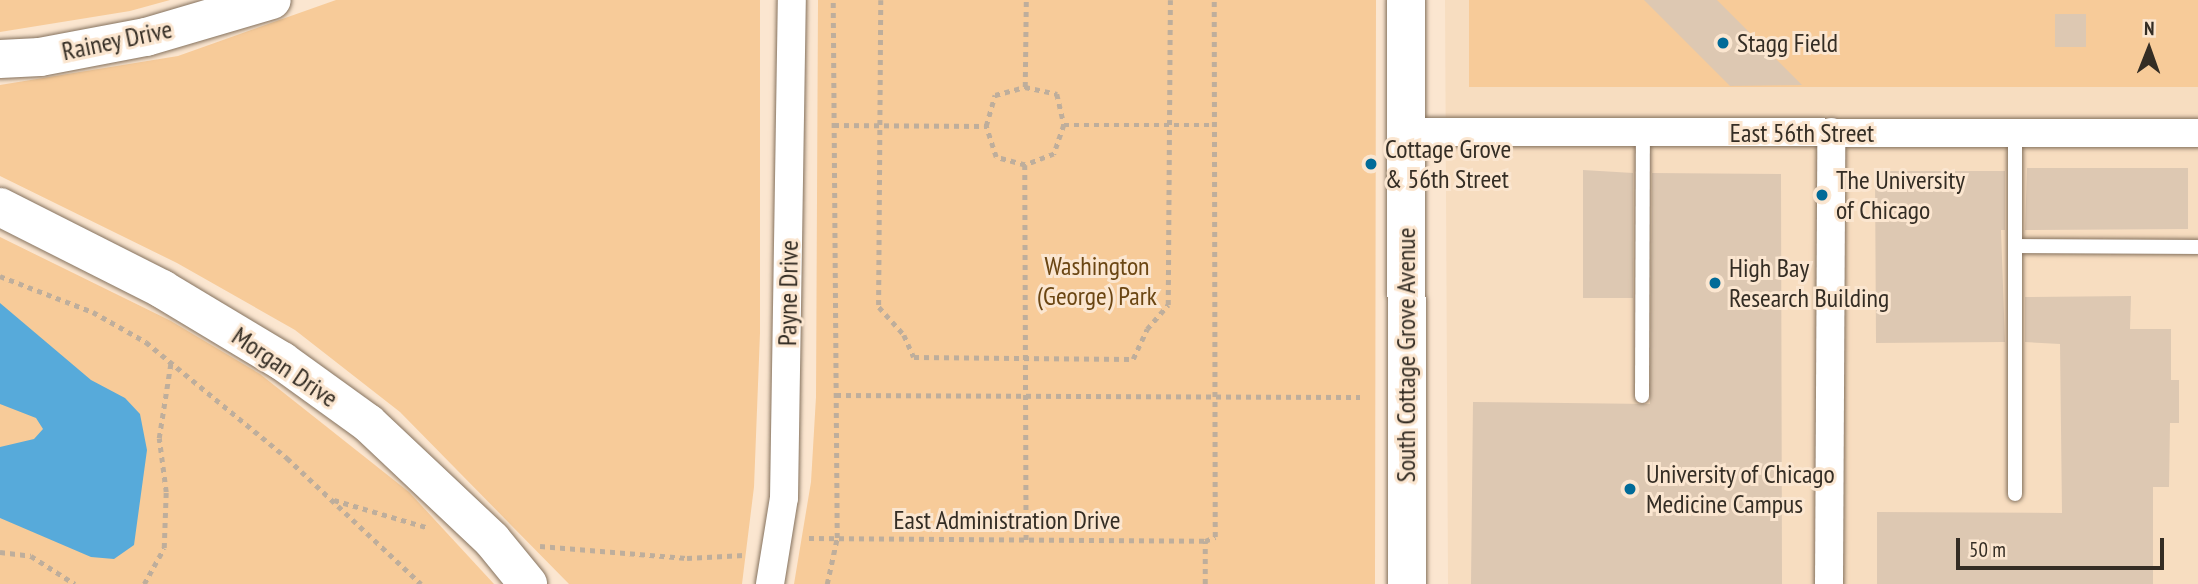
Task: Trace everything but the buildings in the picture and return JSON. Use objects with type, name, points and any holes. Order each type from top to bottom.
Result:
[{"type":"street","name":"Rainey Drive","points":[[0,59],[40,57],[146,37],[272,0]]},
{"type":"street","name":"Payne Drive","points":[[770,584],[784,498],[792,0]]},
{"type":"street","name":"South Cottage Grove Avenue","points":[[1406,0],[1407,584]]},
{"type":"street","name":"East 56th Street","points":[[1405,132],[2198,133]]},
{"type":"street","points":[[1829,584],[1831,132]]},
{"type":"street","name":"Morgan Drive","points":[[0,207],[162,289],[282,361],[368,423],[492,540],[528,584]]},
{"type":"lane","points":[[1642,396],[1643,132]]},
{"type":"lane","points":[[2015,133],[2015,494]]},
{"type":"lane","points":[[2016,246],[2198,247]]},
{"type":"path","points":[[827,584],[837,538],[833,0]]},
{"type":"path","points":[[881,0],[879,307],[904,335],[914,358],[1133,359],[1147,329],[1168,305],[1170,0]]},
{"type":"path","points":[[1025,87],[1026,0]]},
{"type":"path","points":[[1205,584],[1205,541],[1216,537],[1218,529],[1214,0]]},
{"type":"path","points":[[1025,87],[1057,94],[1064,125],[1055,154],[1025,165],[996,156],[986,126],[995,95],[1025,87]]},
{"type":"path","points":[[834,125],[986,126]]},
{"type":"path","points":[[1064,125],[1215,125]]},
{"type":"path","points":[[1025,165],[1026,540]]},
{"type":"path","points":[[0,276],[93,312],[172,361],[333,499],[421,584]]},
{"type":"path","points":[[144,584],[164,548],[166,492],[159,438],[172,361]]},
{"type":"path","points":[[836,395],[1360,397]]},
{"type":"path","points":[[333,499],[432,529]]},
{"type":"path","name":"East Administration Drive","points":[[809,538],[1205,541]]},
{"type":"path","points":[[532,545],[687,558],[744,555]]},
{"type":"path","points":[[0,552],[31,556],[75,584]]},
{"type":"shaded area","name":"The University of Chicago","points":[[1445,0],[2198,0],[2198,584],[1448,584]]},
{"type":"green space","points":[[0,0],[170,0],[130,11],[0,32]]},
{"type":"green space","points":[[336,0],[760,0],[760,333],[754,487],[742,584],[569,584],[400,412],[295,330],[177,263],[0,176],[0,85],[178,56]]},
{"type":"green space","name":"Washington (George) Park","points":[[818,0],[1376,0],[1375,584],[794,584],[811,482],[816,397]]},
{"type":"green space","points":[[1469,0],[2198,0],[2198,87],[1469,87]]},
{"type":"green space","points":[[0,237],[171,321],[260,374],[409,492],[494,584],[0,584]]},
{"type":"water","points":[[0,303],[91,380],[125,398],[140,414],[147,450],[134,545],[114,559],[91,557],[0,518],[0,447],[34,439],[43,429],[36,418],[0,404]]},
{"type":"place","name":"Stagg Field","points":[[1723,43]]},
{"type":"place","name":"Cottage Grove & 56th Street","points":[[1371,164]]},
{"type":"place","name":"The University of Chicago","points":[[1822,195]]},
{"type":"place","name":"High Bay Research Building","points":[[1715,283]]},
{"type":"place","name":"University of Chicago Medicine Campus","points":[[1630,489]]}]
